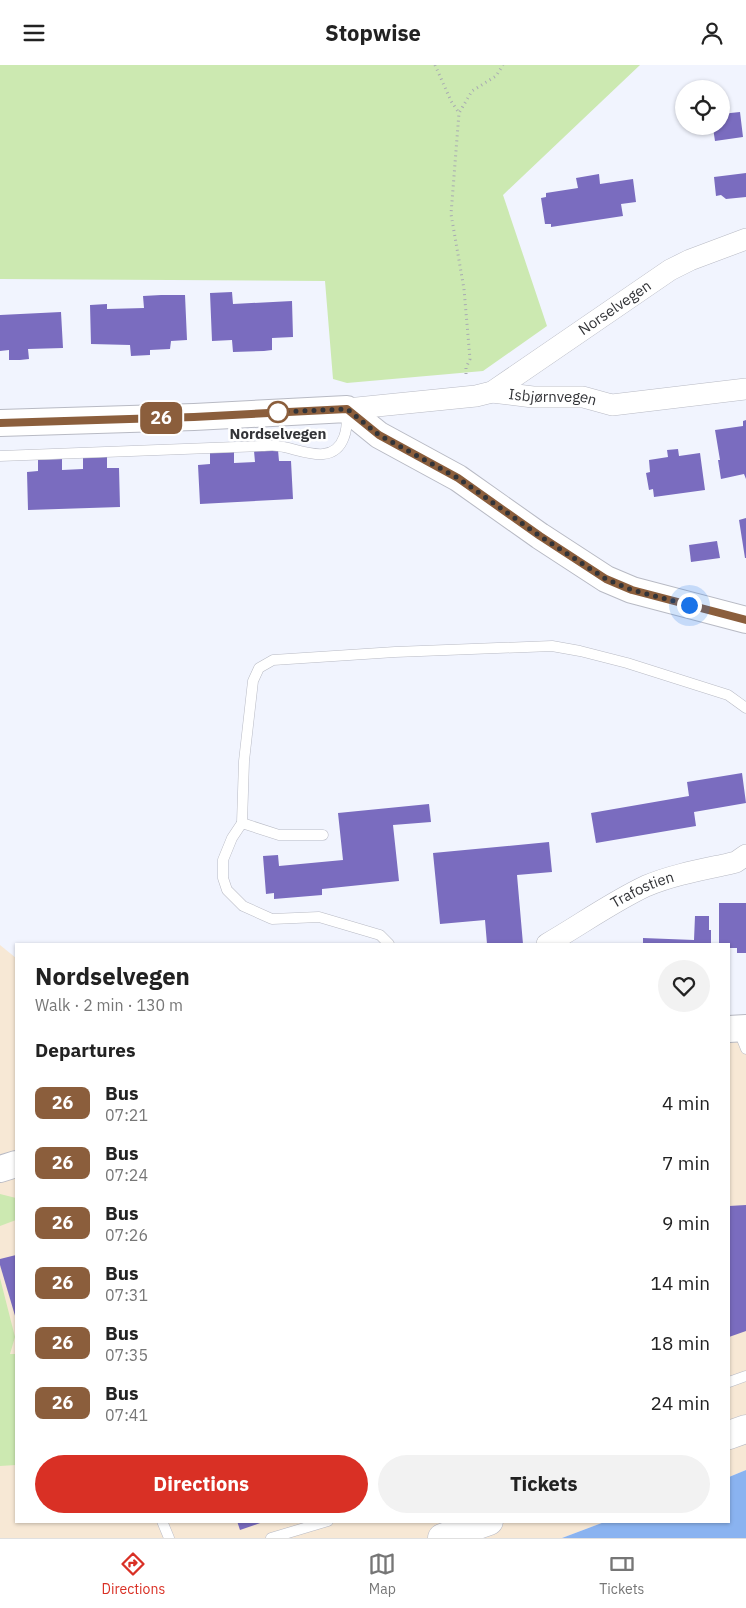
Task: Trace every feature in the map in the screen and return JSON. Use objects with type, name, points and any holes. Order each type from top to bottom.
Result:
[{"type":"highway","points":[[730,1435],[746,1429]]},
{"type":"highway","points":[[442,1538],[483,1523]]},
{"type":"street","name":"Norselvegen","points":[[492,392],[670,270],[690,260],[746,239]]},
{"type":"street","name":"Isbjørnvegen","points":[[492,392],[534,397],[583,397],[612,405],[746,389]]},
{"type":"street","points":[[0,423],[185,418],[347,409],[467,397],[492,392]]},
{"type":"street","points":[[347,409],[379,435],[458,478],[540,536],[606,579],[632,590],[746,620]]},
{"type":"street","name":"Trafostien","points":[[549,943],[646,887],[671,877],[728,864],[746,855]]},
{"type":"street","points":[[0,1169],[15,1164]]},
{"type":"lane","points":[[0,456],[262,445],[278,446],[308,454],[327,453],[339,445],[344,438],[347,409]]},
{"type":"lane","points":[[388,943],[380,935],[319,917],[272,919],[243,906],[227,890],[223,878],[223,860],[232,838],[242,823],[244,761],[253,681],[259,669],[267,662],[273,659],[396,652],[552,647],[580,651],[627,663],[728,695],[746,708]]},
{"type":"lane","points":[[242,823],[279,835],[323,835]]},
{"type":"lane","points":[[730,1382],[746,1376]]},
{"type":"lane","points":[[163,1523],[169,1538]]},
{"type":"lane","points":[[272,1538],[321,1523]]},
{"type":"path","points":[[435,65],[451,101],[459,113]]},
{"type":"path","points":[[467,397],[466,368],[470,359],[464,289],[451,214],[459,113],[472,91],[496,76],[503,65]]},
{"type":"shaded area","points":[[0,945],[15,957],[15,1523],[602,1523],[562,1538],[0,1538]]},
{"type":"shaded area","points":[[746,1018],[746,1470],[730,1477],[730,1020]]},
{"type":"green space","points":[[0,65],[640,65],[503,195],[547,326],[483,371],[347,383],[333,379],[325,281],[0,279]]},
{"type":"green space","points":[[0,1194],[15,1198],[15,1220],[0,1226]]},
{"type":"green space","points":[[0,1278],[15,1337],[10,1354],[15,1354],[15,1465],[0,1466]]},
{"type":"water","points":[[746,1470],[746,1538],[562,1538],[602,1523],[730,1523],[730,1477]]},
{"type":"building","points":[[740,112],[743,137],[715,141],[714,135],[730,135],[730,113]]},
{"type":"building","points":[[746,173],[746,197],[726,199],[721,195],[716,196],[714,177]]},
{"type":"building","points":[[599,174],[600,184],[633,179],[636,202],[621,204],[623,216],[551,227],[551,224],[545,224],[541,198],[546,197],[546,193],[578,188],[576,178]]},
{"type":"building","points":[[232,292],[233,304],[292,301],[293,337],[272,338],[272,350],[264,351],[233,352],[232,340],[212,341],[210,293]]},
{"type":"building","points":[[185,295],[187,340],[171,341],[170,349],[150,350],[150,355],[131,356],[130,345],[91,344],[90,305],[107,304],[107,309],[144,308],[143,296]]},
{"type":"building","points":[[61,312],[63,348],[28,349],[29,359],[20,360],[9,360],[9,350],[0,351],[0,315]]},
{"type":"building","points":[[746,420],[746,479],[744,474],[721,479],[715,430],[743,426],[743,421]]},
{"type":"building","points":[[678,449],[679,456],[700,453],[705,490],[654,497],[653,489],[649,490],[646,473],[650,472],[649,460],[668,457],[667,450]]},
{"type":"building","points":[[278,450],[279,461],[291,461],[293,499],[200,504],[198,465],[210,464],[210,453],[234,452],[234,463],[255,462],[254,451]]},
{"type":"building","points":[[107,457],[107,468],[119,468],[120,507],[28,510],[27,472],[38,471],[38,460],[62,459],[62,470],[83,469],[83,458]]},
{"type":"building","points":[[746,518],[746,558],[745,558],[739,520]]},
{"type":"building","points":[[717,541],[720,558],[691,562],[689,545]]},
{"type":"building","points":[[742,773],[746,803],[694,812],[696,826],[596,843],[591,813],[689,796],[687,782]]},
{"type":"building","points":[[429,804],[431,822],[393,825],[399,881],[322,889],[322,895],[274,899],[274,893],[266,894],[263,856],[278,855],[279,866],[343,860],[338,813]]},
{"type":"building","points":[[549,842],[552,872],[517,875],[523,943],[487,943],[485,920],[440,924],[433,853]]},
{"type":"building","points":[[719,903],[746,903],[746,953],[737,953],[737,948],[730,948],[730,943],[719,943]]},
{"type":"building","points":[[695,916],[709,916],[711,943],[643,943],[643,938],[694,940]]},
{"type":"building","points":[[746,1205],[746,1331],[730,1337],[730,1206]]},
{"type":"building","points":[[15,1255],[15,1316],[0,1265],[0,1259]]},
{"type":"building","points":[[238,1523],[260,1523],[240,1530]]},
{"type":"bus line","name":"26","points":[[0,423],[194,417],[347,409],[384,439],[441,467],[606,579],[632,590],[746,620]]},
{"type":"place","name":"Nordselvegen","points":[[278,412]]},
{"type":"route","points":[[278,412],[347,409],[384,439],[441,467],[606,579],[632,590],[689,605]]}]
